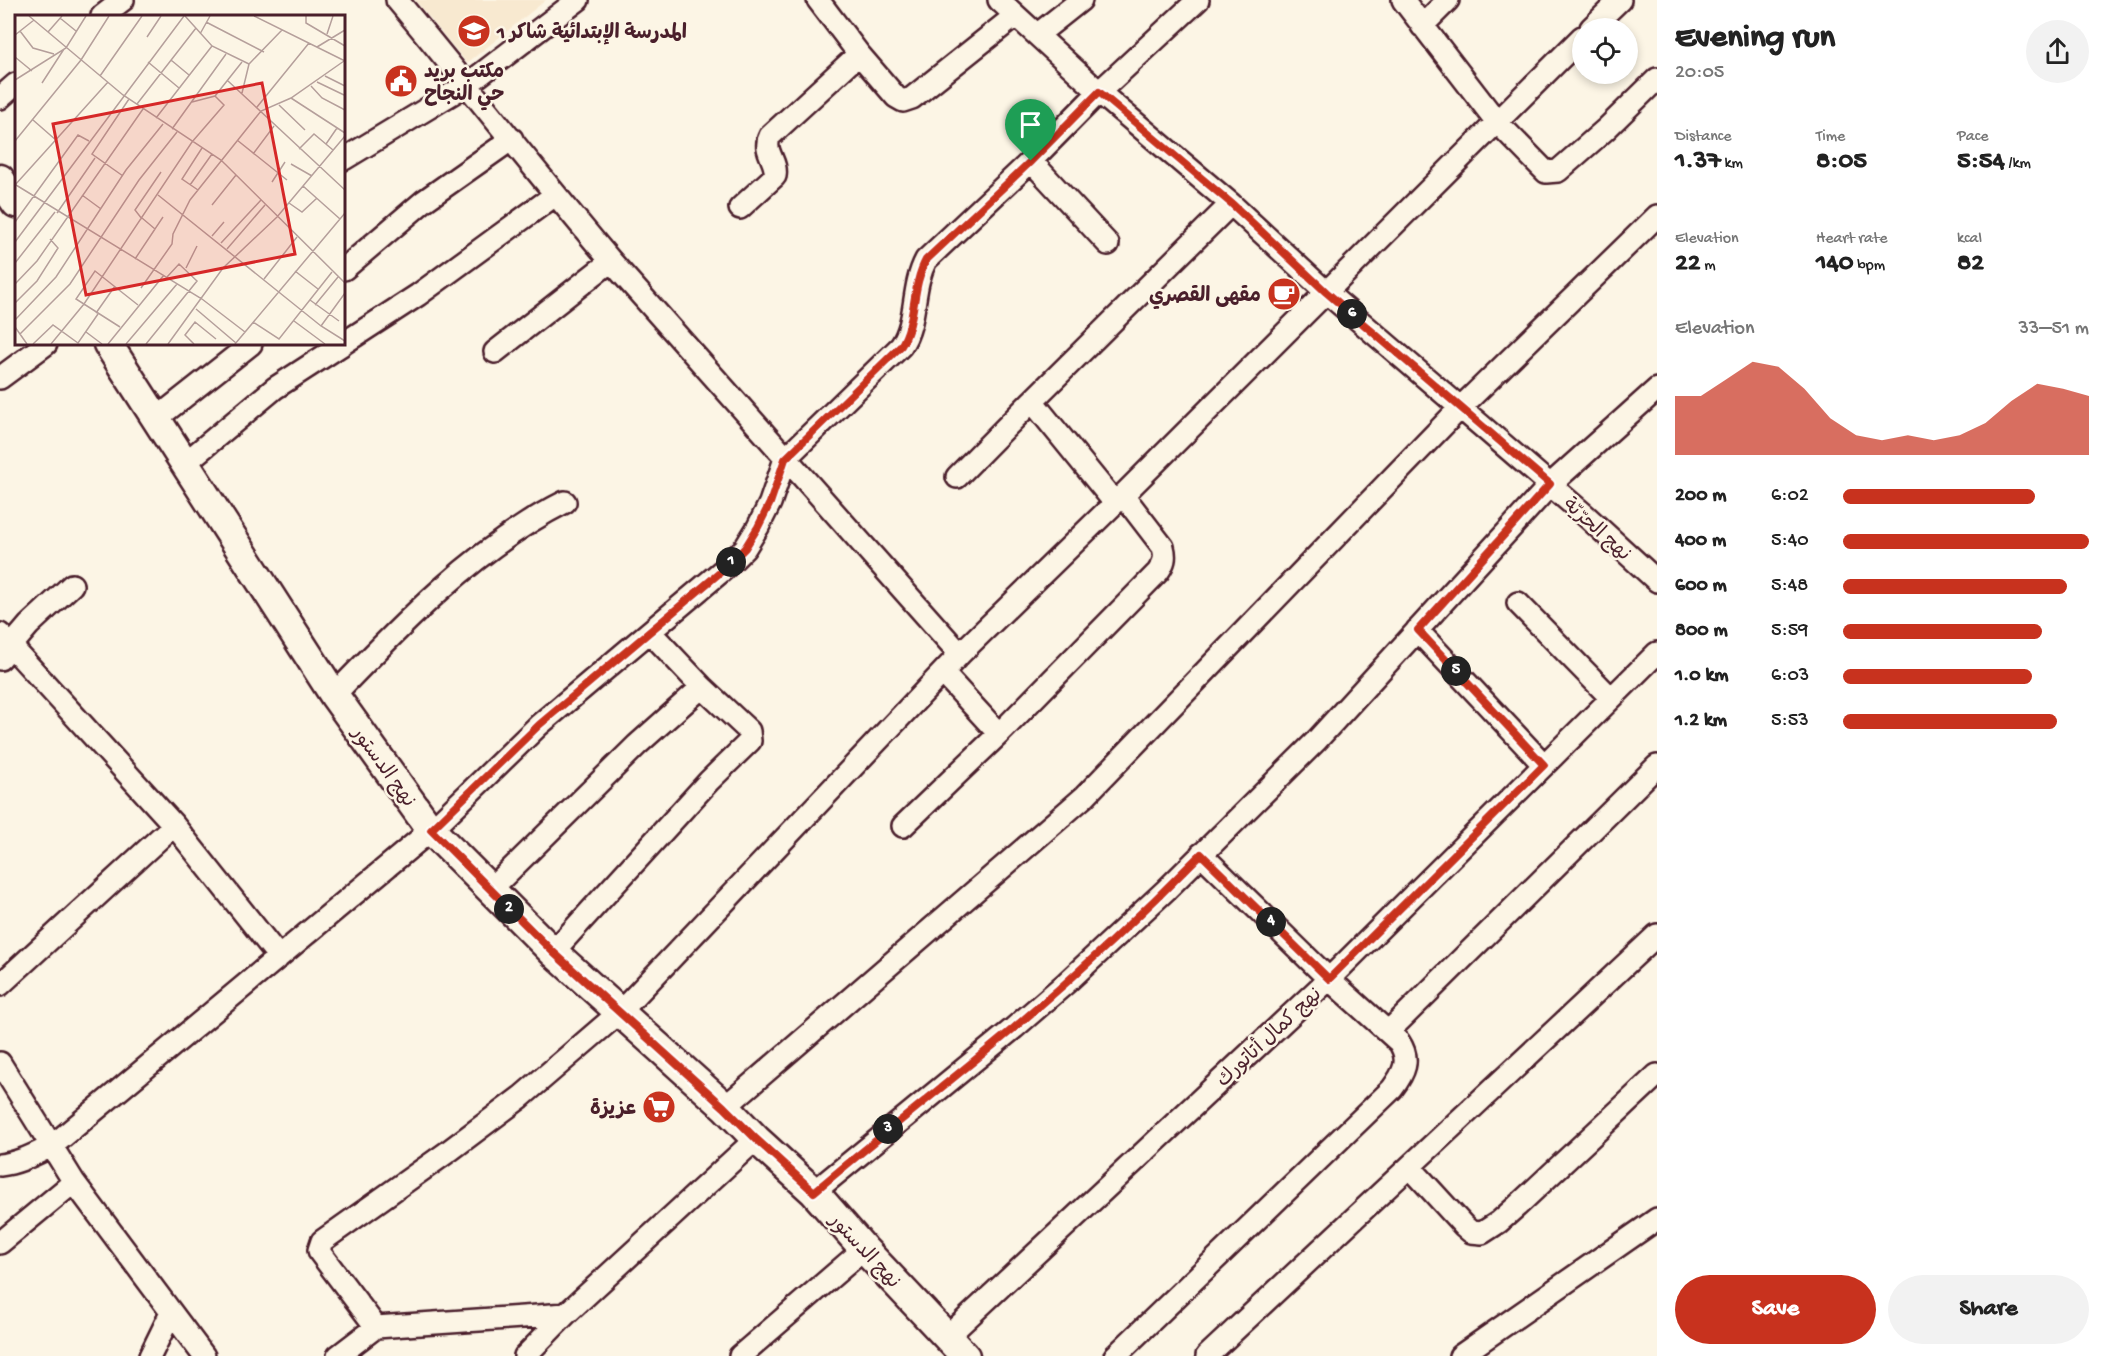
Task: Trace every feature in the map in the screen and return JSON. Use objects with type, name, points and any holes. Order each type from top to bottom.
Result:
[{"type":"street","points":[[103,15],[123,0]]},
{"type":"street","points":[[397,0],[611,261],[960,654]]},
{"type":"street","points":[[345,158],[468,84],[578,0]]},
{"type":"street","points":[[818,0],[859,54],[896,97],[907,101],[1015,16]]},
{"type":"street","name":"نهج الحرّيّة","points":[[999,0],[1099,92],[1232,204],[1326,292],[1550,484],[1657,581]]},
{"type":"street","points":[[1037,35],[1081,0]]},
{"type":"street","points":[[0,1165],[31,1156],[52,1146],[431,830],[539,725],[723,570],[745,548],[770,503],[785,459],[901,346],[908,336],[920,272],[926,260],[1031,161],[1099,92],[1198,0]]},
{"type":"street","points":[[1403,0],[1497,122],[1541,169],[1550,173],[1558,171],[1606,129],[1657,79]]},
{"type":"street","points":[[1422,26],[1448,0]]},
{"type":"street","points":[[1602,18],[1620,0]]},
{"type":"street","points":[[376,1327],[320,1253],[322,1241],[512,1104],[620,1012],[960,654],[1119,499],[1572,47]]},
{"type":"street","points":[[740,208],[774,176],[775,167],[767,145],[770,135],[859,54]]},
{"type":"street","points":[[0,98],[15,85]]},
{"type":"street","points":[[345,268],[424,201],[512,140]]},
{"type":"street","points":[[1031,161],[1108,244]]},
{"type":"street","points":[[0,179],[15,202]]},
{"type":"street","points":[[345,343],[418,295],[555,195]]},
{"type":"street","points":[[957,477],[1232,204]]},
{"type":"street","points":[[724,1107],[1084,797],[1460,408],[1657,216]]},
{"type":"street","points":[[495,352],[611,261]]},
{"type":"street","points":[[0,378],[45,345]]},
{"type":"street","name":"نهج الدستور","points":[[109,345],[334,695],[431,830],[553,952],[814,1192],[864,1249],[956,1346]]},
{"type":"street","points":[[156,419],[250,345]]},
{"type":"street","points":[[184,464],[275,388],[341,345]]},
{"type":"street","points":[[814,1192],[1066,983],[1317,740],[1550,484],[1657,389]]},
{"type":"street","points":[[903,826],[999,734],[1158,572],[1164,563],[1163,547],[1032,401]]},
{"type":"street","points":[[334,695],[395,632],[452,580],[518,529],[565,502]]},
{"type":"street","points":[[72,585],[4,647],[174,825],[279,957]]},
{"type":"street","points":[[1518,603],[1610,697]]},
{"type":"street","points":[[1418,630],[1544,765]]},
{"type":"street","points":[[553,952],[709,782],[750,741],[749,731],[702,687],[650,632]]},
{"type":"street","name":"نهج كمال أتاتورك","points":[[956,1346],[1657,653]]},
{"type":"street","points":[[943,673],[999,734]]},
{"type":"street","points":[[490,890],[637,745],[702,687]]},
{"type":"street","points":[[1388,1032],[1657,766]]},
{"type":"street","points":[[0,985],[174,825]]},
{"type":"street","points":[[1115,1356],[1392,1089],[1400,1079],[1406,1059],[1405,1051],[1399,1042],[1329,979],[1201,854]]},
{"type":"street","points":[[1207,1356],[1657,935]]},
{"type":"street","points":[[0,1063],[74,1182],[204,1356]]},
{"type":"street","points":[[1410,1167],[1464,1226],[1472,1232],[1482,1233],[1517,1206],[1657,1075]]},
{"type":"street","points":[[525,1356],[566,1314],[756,1139]]},
{"type":"street","points":[[0,1244],[74,1182]]},
{"type":"street","points":[[1460,1356],[1657,1220]]},
{"type":"street","points":[[740,1356],[864,1249]]},
{"type":"street","points":[[150,1356],[171,1313]]},
{"type":"street","points":[[338,1356],[376,1327],[566,1314]]},
{"type":"shaded area","name":"المدرسة الإبتدائية شاكر 1","points":[[415,0],[546,0],[467,63]]},
{"type":"place","name":"المدرسة الإبتدائية شاكر 1","points":[[474,31]]},
{"type":"place","name":"مكتب بريد حي النجاح","points":[[401,81]]},
{"type":"place","name":"مقهى القصري","points":[[1284,294]]},
{"type":"place","name":"عزيزة","points":[[659,1107]]},
{"type":"route","points":[[1099,92],[1232,204],[1326,292],[1550,484],[1418,630],[1544,765],[1329,979],[1201,854],[1166,890],[1066,983],[814,1192],[553,952],[431,830],[539,725],[723,570],[745,548],[770,503],[785,459],[901,346],[908,336],[917,282],[926,260],[1031,161],[1099,92]]}]
